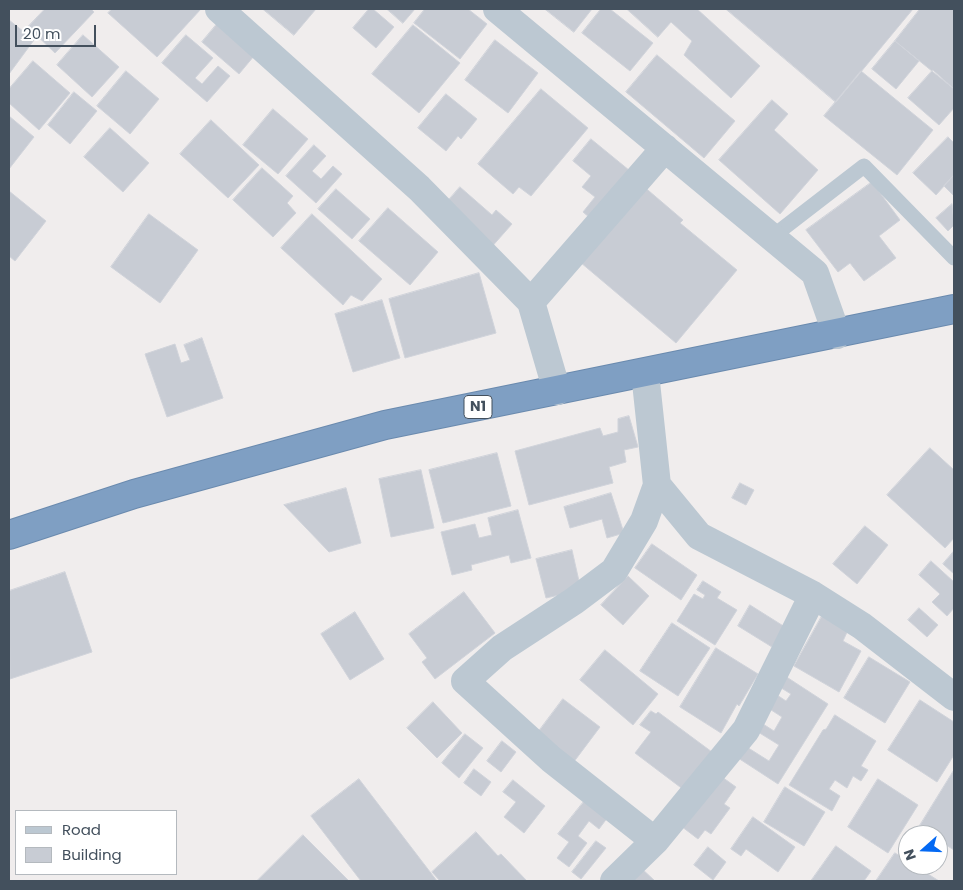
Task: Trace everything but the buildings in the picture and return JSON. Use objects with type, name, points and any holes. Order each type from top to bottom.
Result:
[{"type":"highway","name":"N1","points":[[9,535],[134,494],[384,426],[837,335],[954,309]]},
{"type":"street","points":[[219,9],[419,188],[531,302],[557,391]]},
{"type":"street","points":[[497,9],[815,273],[837,335]]},
{"type":"street","points":[[531,302],[665,148]]},
{"type":"street","points":[[645,373],[657,485],[644,521],[614,571],[574,601],[502,648],[465,681],[550,759],[654,841]]},
{"type":"street","points":[[657,485],[699,536],[813,595],[862,626],[954,697]]},
{"type":"street","points":[[614,881],[654,841],[746,730],[813,595]]},
{"type":"lane","points":[[772,237],[864,166],[954,258]]}]
